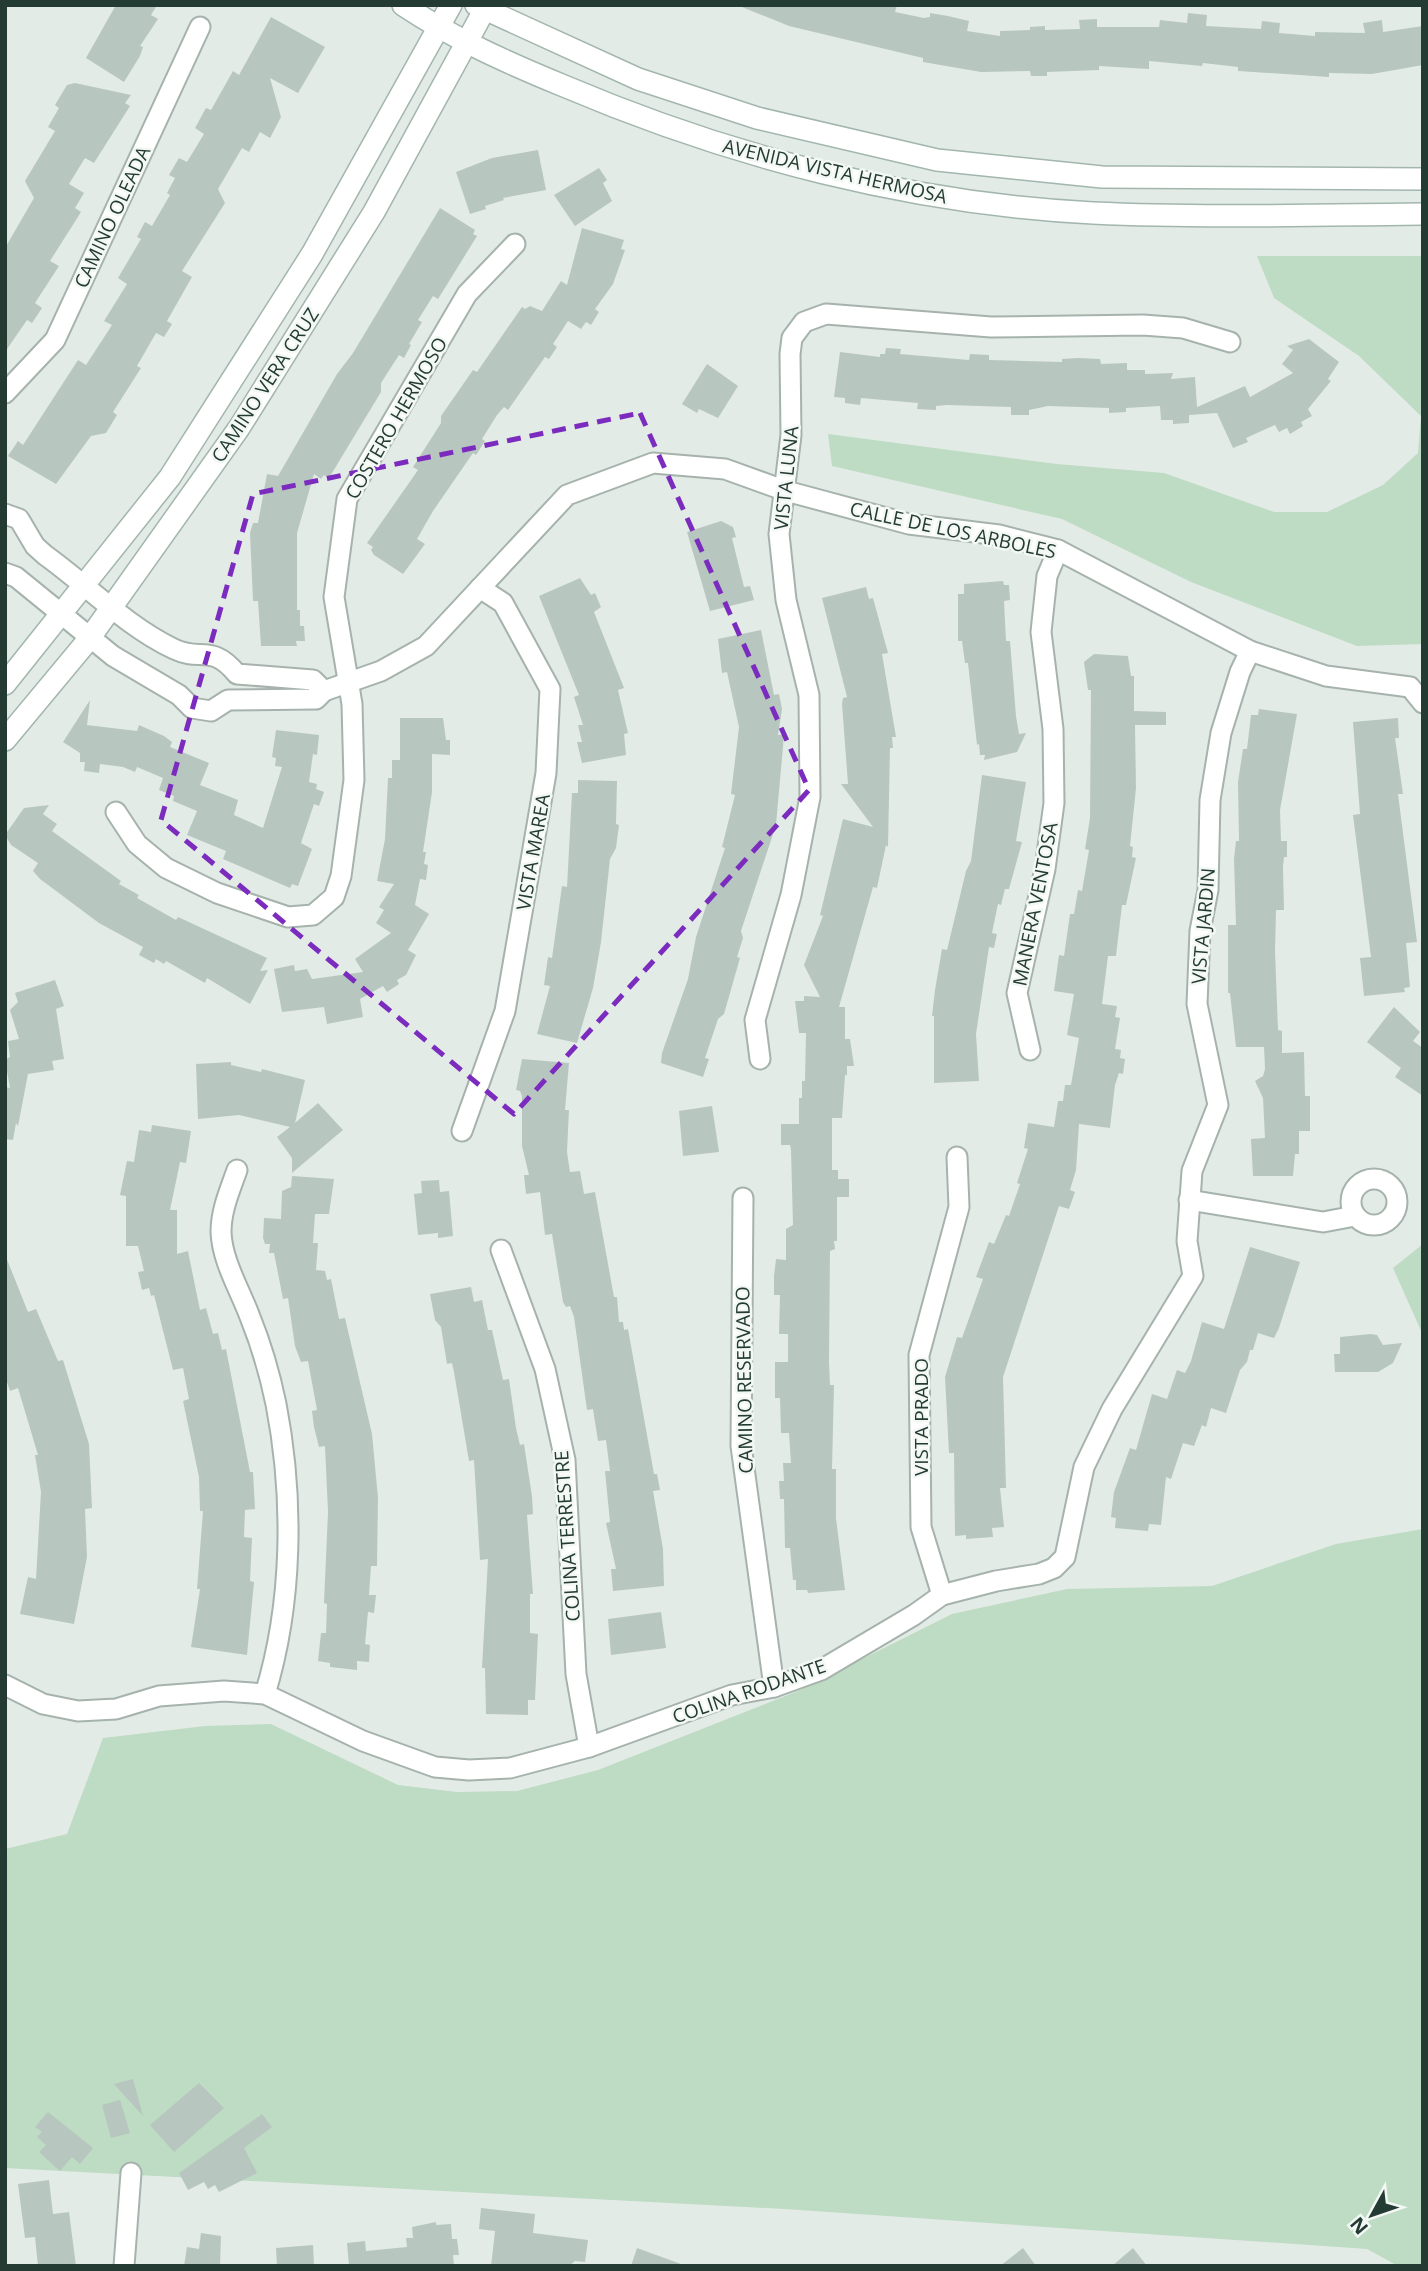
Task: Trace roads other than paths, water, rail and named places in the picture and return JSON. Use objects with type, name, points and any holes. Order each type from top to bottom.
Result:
[{"type":"main road","name":"AVENIDA VISTA HERMOSA","points":[[403,5],[466,44],[648,122],[747,153],[927,195],[1092,213],[1423,214]]},
{"type":"main road","name":"CAMINO VERA CRUZ","points":[[5,684],[170,477],[312,254],[451,5]]},
{"type":"main road","name":"AVENIDA VISTA HERMOSA","points":[[482,7],[652,83],[757,118],[937,160],[1102,177],[1423,179]]},
{"type":"main road","name":"CAMINO VERA CRUZ","points":[[5,740],[89,639],[239,428],[333,281],[466,44],[482,7]]},
{"type":"street","name":"CAMINO OLEADA","points":[[5,393],[55,340],[200,27]]},
{"type":"street","name":"COSTERO HERMOSO","points":[[116,812],[137,844],[166,869],[192,883],[288,917],[313,915],[334,897],[341,876],[354,780],[349,682],[334,597],[347,499],[467,294],[516,244]]},
{"type":"street","name":"VISTA LUNA","points":[[760,1059],[755,1020],[791,895],[810,797],[809,695],[786,600],[779,534],[791,435],[792,338],[804,322],[826,314],[991,327],[1143,325],[1183,328],[1230,342]]},
{"type":"street","name":"CALLE DE LOS ARBOLES","points":[[324,691],[381,671],[426,646],[567,495],[653,463],[725,469],[786,491],[909,524],[999,535],[1058,550],[1250,651],[1326,676],[1410,687],[1423,703]]},
{"type":"street","points":[[5,514],[19,519],[35,546],[84,585],[135,625],[177,650],[208,653],[225,660],[237,674],[313,680],[324,691],[316,699],[228,699]]},
{"type":"street","name":"MANERA VENTOSA","points":[[1030,1050],[1017,993],[1045,869],[1054,803],[1053,729],[1041,632],[1047,576],[1058,550]]},
{"type":"street","points":[[5,573],[16,578],[89,639],[179,695],[192,708],[211,711],[228,699],[237,674]]},
{"type":"street","name":"VISTA MAREA","points":[[462,1131],[505,1011],[546,773],[550,689],[503,603],[480,588]]},
{"type":"street","name":"VISTA JARDIN","points":[[1189,1200],[1192,1171],[1219,1105],[1197,1004],[1200,931],[1208,890],[1210,800],[1222,733],[1240,672],[1250,651]]},
{"type":"street","name":"VISTA PRADO","points":[[942,1595],[921,1527],[919,1355],[959,1207],[957,1157]]},
{"type":"street","points":[[237,1170],[223,1208],[223,1246],[251,1319],[275,1404],[285,1474],[285,1581],[280,1631],[265,1694]]},
{"type":"street","name":"CAMINO RESERVADO","points":[[743,1198],[741,1446],[774,1687]]},
{"type":"street","points":[[1189,1200],[1323,1222],[1355,1216]]},
{"type":"street","name":"COLINA RODANTE","points":[[5,1685],[43,1704],[78,1711],[116,1709],[159,1696],[225,1691],[265,1694],[363,1741],[435,1767],[469,1770],[510,1768],[589,1747],[732,1695],[774,1687],[821,1670],[942,1595],[996,1581],[1039,1574],[1054,1569],[1065,1557],[1084,1467],[1112,1409],[1193,1276],[1187,1241],[1189,1200]]},
{"type":"street","name":"COLINA TERRESTRE","points":[[501,1250],[544,1369],[565,1460],[576,1674],[589,1747]]},
{"type":"street","points":[[124,2266],[131,2174]]}]
